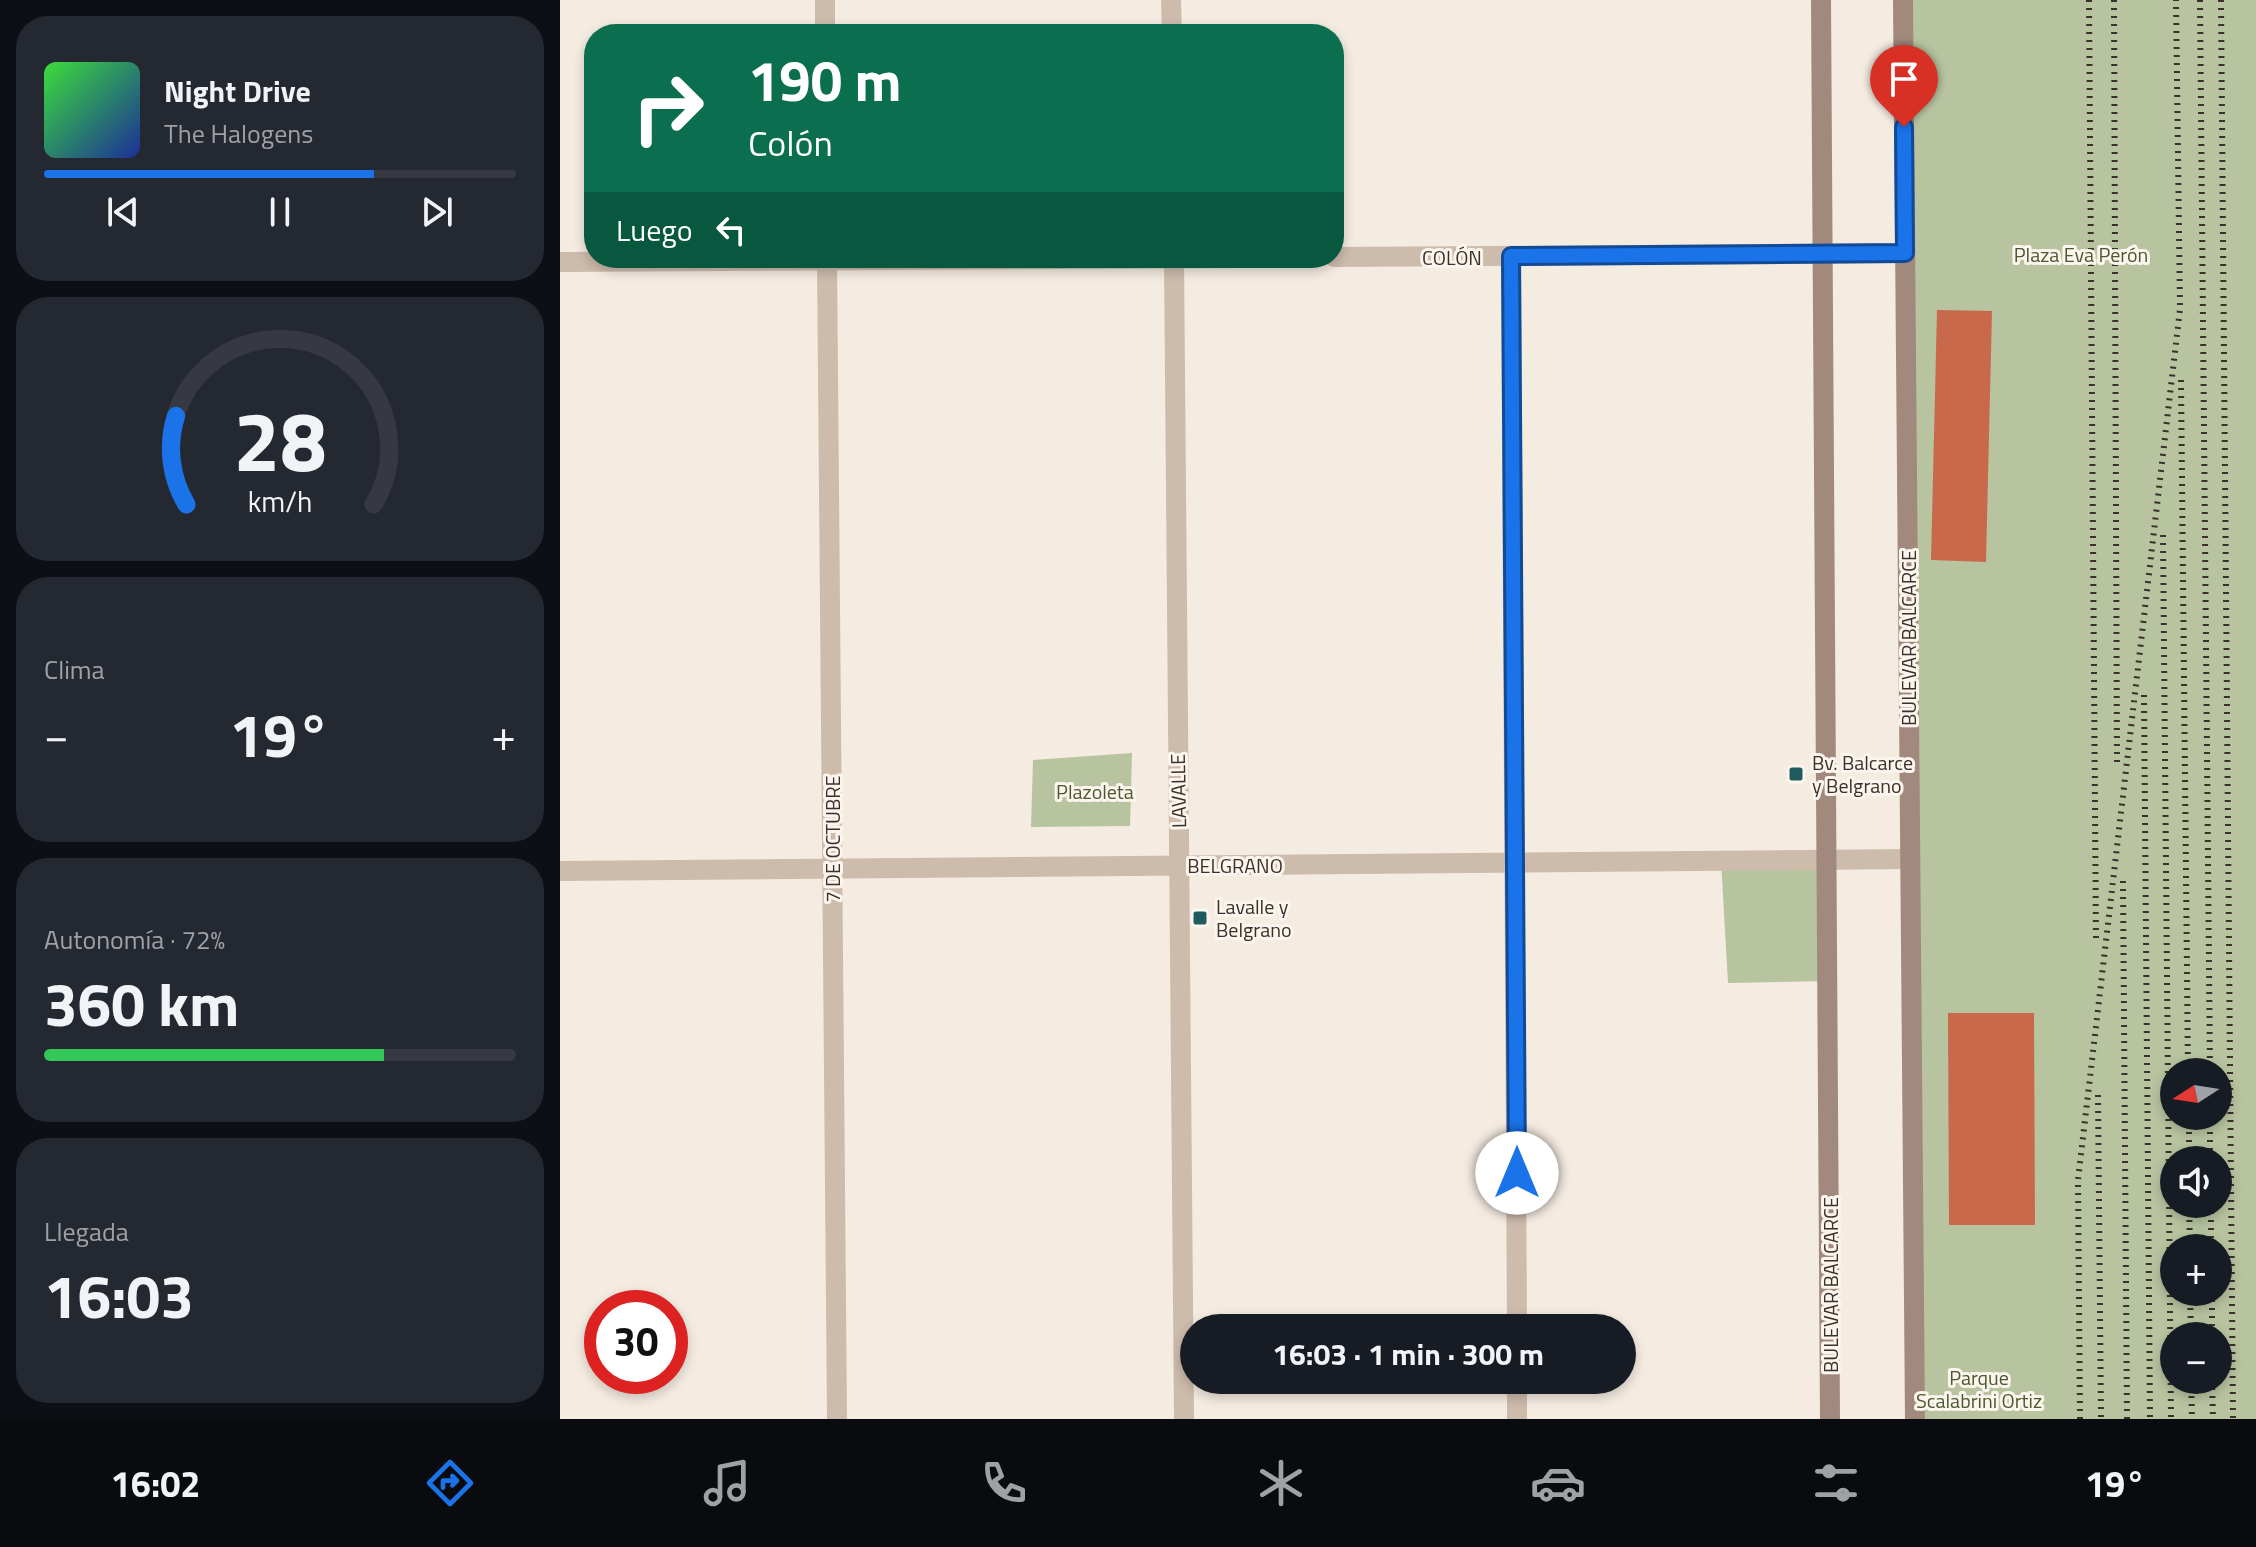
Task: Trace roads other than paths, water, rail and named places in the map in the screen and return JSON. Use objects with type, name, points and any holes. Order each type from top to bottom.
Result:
[{"type":"main road","name":"BULEVAR BALCARCE","points":[[1821,0],[1830,1419]]},
{"type":"main road","name":"BULEVAR BALCARCE","points":[[1903,0],[1915,1419]]},
{"type":"street","points":[[825,0],[825,24]]},
{"type":"street","points":[[1171,0],[1172,24]]},
{"type":"street","name":"COLÓN","points":[[1344,257],[1905,253]]},
{"type":"street","points":[[1511,256],[1517,1314]]},
{"type":"street","points":[[560,262],[584,262]]},
{"type":"street","name":"7 DE OCTUBRE","points":[[827,268],[837,1419]]},
{"type":"street","name":"LAVALLE","points":[[1174,268],[1184,1419]]},
{"type":"street","name":"BELGRANO","points":[[560,871],[1910,859]]},
{"type":"street","points":[[1517,1394],[1517,1419]]},
{"type":"railway","points":[[2089,0],[2096,943]]},
{"type":"railway","points":[[2114,0],[2117,768]]},
{"type":"railway","points":[[2080,1419],[2078,1180],[2180,309],[2176,0]]},
{"type":"railway","points":[[2200,0],[2210,1058]]},
{"type":"railway","points":[[2221,0],[2233,1419]]},
{"type":"railway","points":[[2181,380],[2188,1058]]},
{"type":"railway","points":[[2163,535],[2171,1419]]},
{"type":"railway","points":[[2144,695],[2150,1419]]},
{"type":"railway","points":[[2123,881],[2127,1419]]},
{"type":"railway","points":[[2098,1095],[2101,1419]]},
{"type":"railway","points":[[2189,1130],[2189,1146]]},
{"type":"railway","points":[[2210,1130],[2210,1146]]},
{"type":"railway","points":[[2189,1218],[2190,1234]]},
{"type":"railway","points":[[2211,1218],[2211,1234]]},
{"type":"railway","points":[[2190,1306],[2191,1322]]},
{"type":"railway","points":[[2212,1306],[2212,1322]]},
{"type":"railway","points":[[2191,1394],[2192,1419]]},
{"type":"railway","points":[[2212,1394],[2213,1419]]},
{"type":"place","name":"Bv. Balcarce y Belgrano","points":[[1796,774]]},
{"type":"place","name":"Lavalle y Belgrano","points":[[1200,918]]},
{"type":"park label","name":"Plaza Eva Perón","points":[[2081,254]]},
{"type":"park label","name":"Plazoleta","points":[[1095,791]]},
{"type":"park label","name":"Parque Scalabrini Ortiz","points":[[1979,1388]]}]
